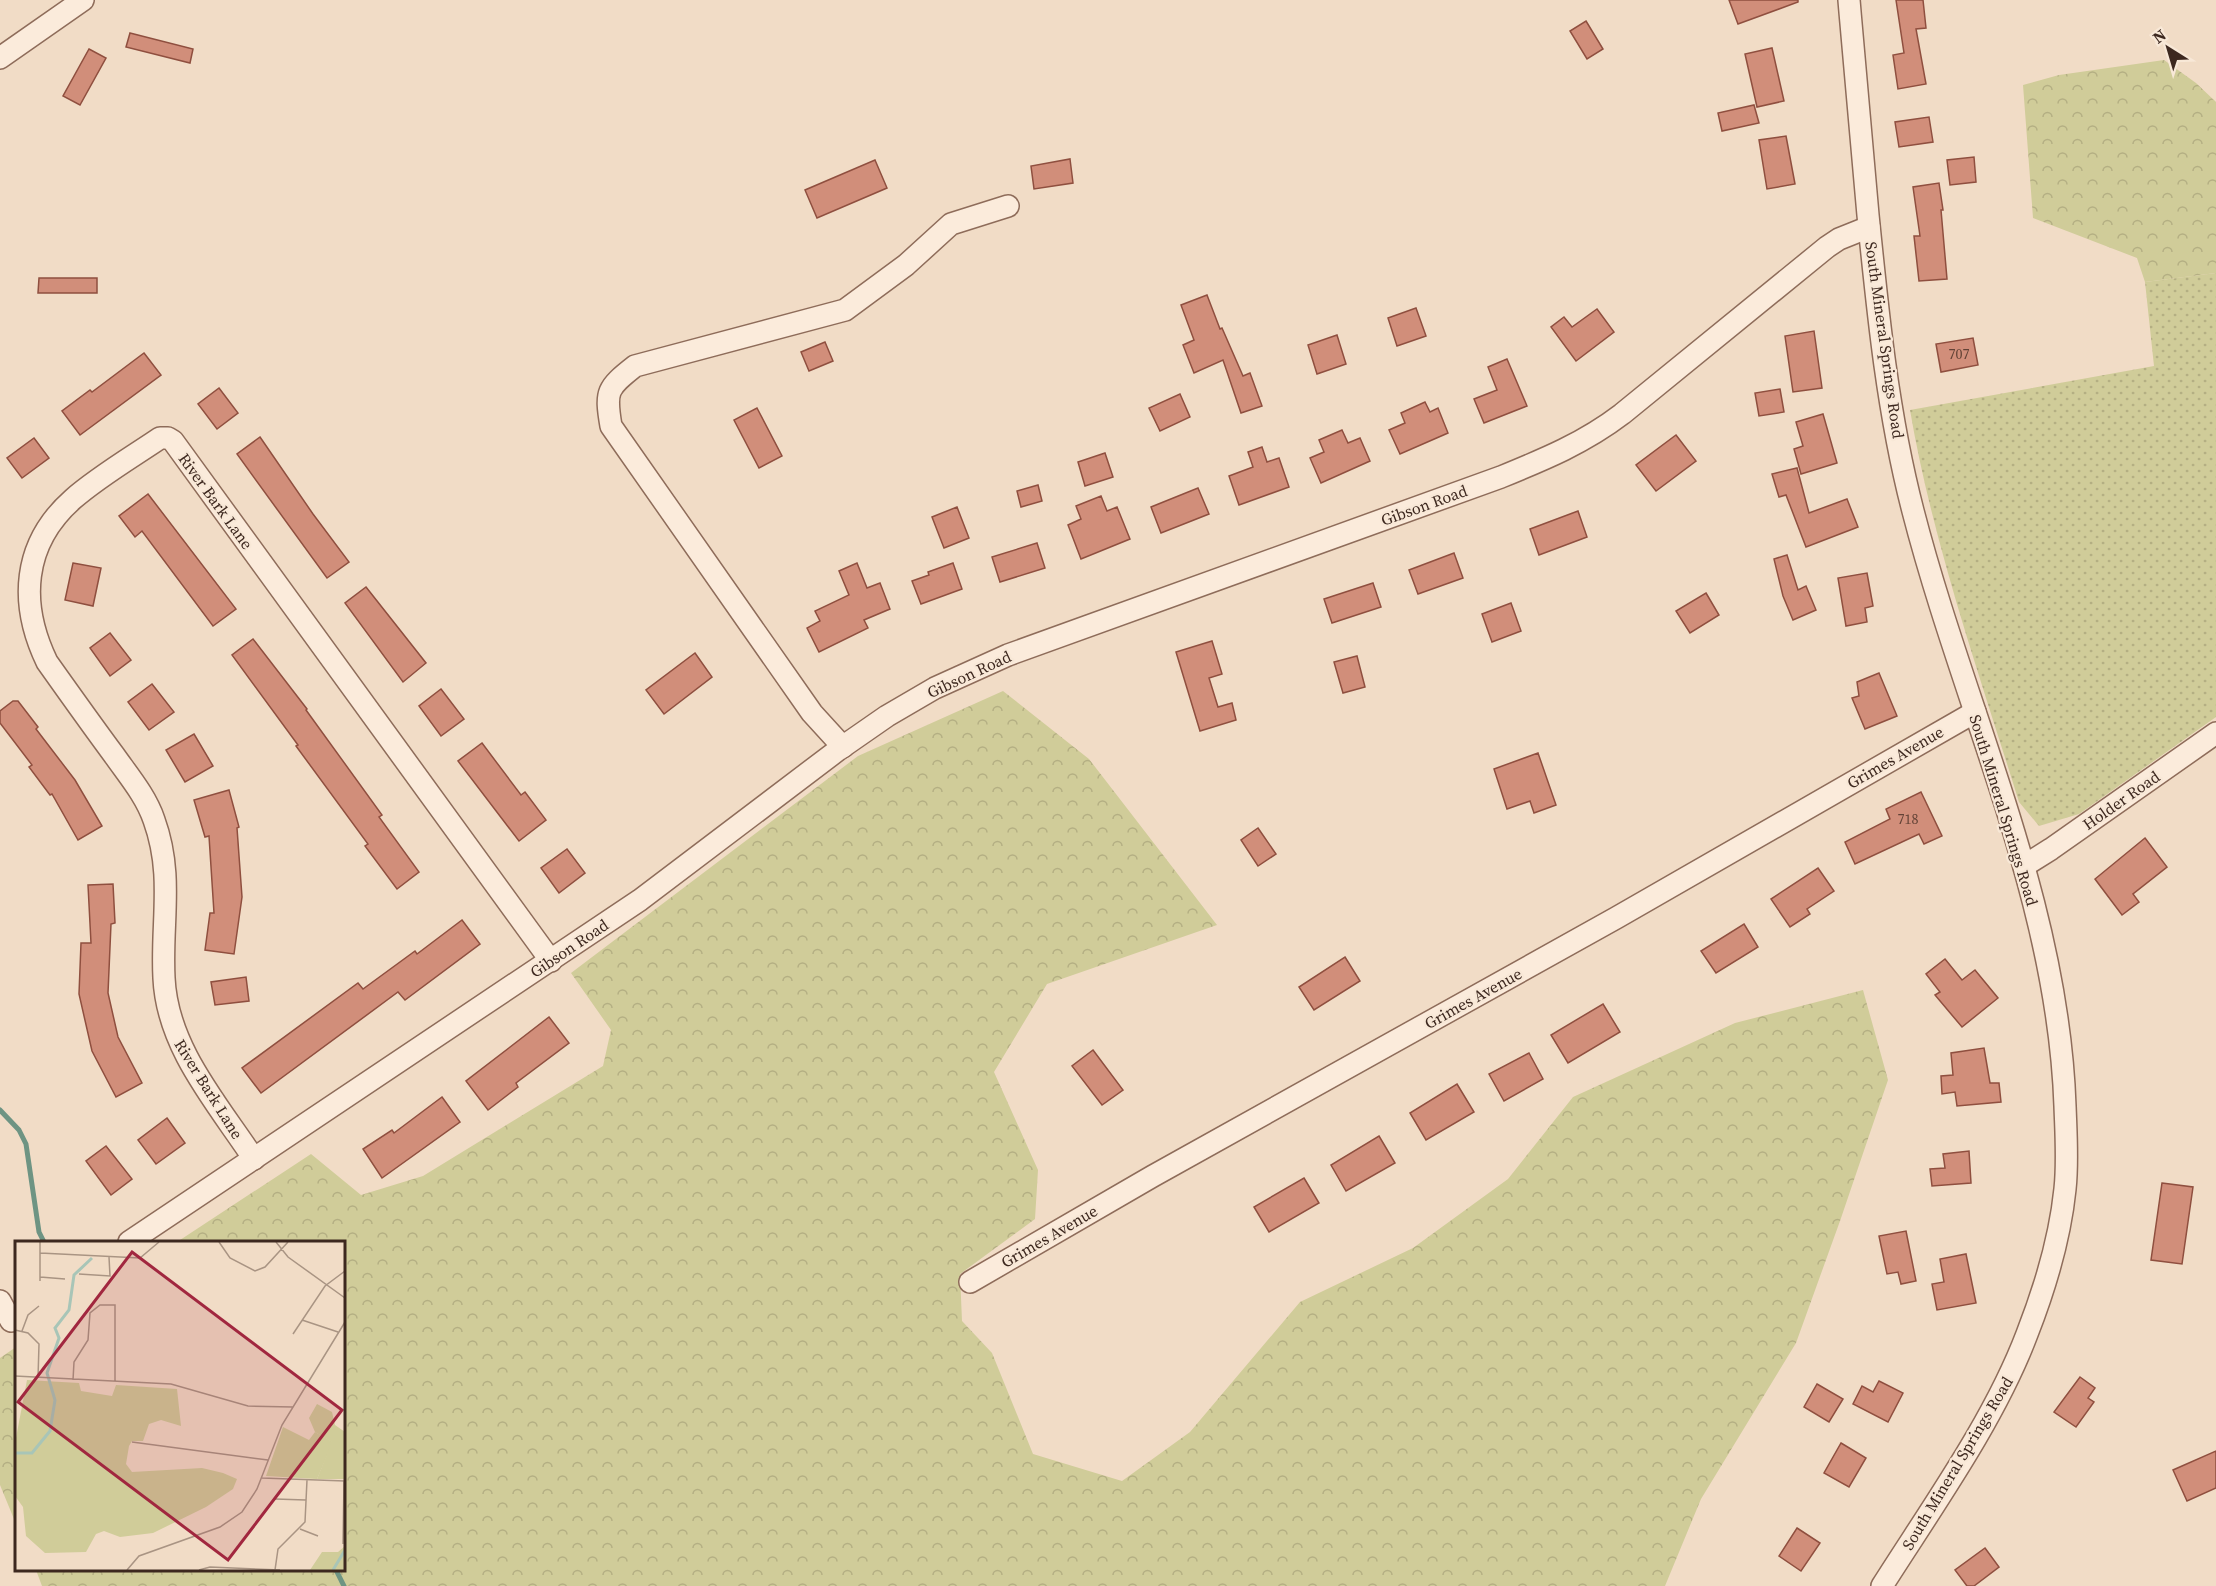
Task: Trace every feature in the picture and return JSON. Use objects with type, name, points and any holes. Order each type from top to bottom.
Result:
[{"type":"street","points":[[0,58],[83,0]]},
{"type":"street","name":"South Mineral Springs Road","points":[[1849,0],[1869,227],[1879,321],[1891,402],[1912,508],[1959,665],[2024,866],[2049,964],[2061,1046],[2067,1160],[2060,1226],[2039,1300],[2013,1367],[1975,1436],[1882,1586]]},
{"type":"street","points":[[843,747],[812,713],[611,426],[607,401],[614,382],[635,366],[845,310],[906,265],[951,224],[1008,206]]},
{"type":"street","name":"Gibson Road","points":[[131,1241],[650,893],[843,747],[935,688],[1008,656],[1501,477],[1567,449],[1596,434],[1622,414],[1827,247],[1839,239],[1869,227]]},
{"type":"street","name":"River Bark Lane","points":[[254,1159],[186,1058],[174,1032],[164,978],[167,875],[163,846],[153,817],[140,791],[47,662],[37,641],[31,618],[30,578],[35,556],[45,534],[58,515],[74,498],[160,438],[173,441],[551,961]]},
{"type":"street","name":"Grimes Avenue","points":[[970,1282],[1153,1176],[1610,922],[1975,712]]},
{"type":"street","name":"Holder Road","points":[[2024,866],[2216,733]]},
{"type":"street","points":[[0,1301],[9,1322]]},
{"type":"green space","points":[[2164,60],[2196,83],[2216,102],[2216,273],[2145,282],[2137,258],[2033,218],[2023,85],[2059,75]]},
{"type":"green space","points":[[2216,273],[2216,717],[2079,814],[2039,826],[2019,802],[1973,657],[1931,510],[1910,410],[2154,366],[2145,282]]},
{"type":"green space","points":[[1003,691],[1089,759],[1217,925],[1047,984],[994,1072],[1038,1170],[1035,1219],[960,1274],[962,1321],[992,1353],[1033,1454],[1122,1481],[1190,1432],[1300,1302],[1413,1248],[1508,1179],[1573,1097],[1735,1023],[1863,990],[1888,1080],[1796,1343],[1701,1499],[1665,1586],[42,1586],[36,1571],[345,1571],[345,1241],[179,1241],[311,1154],[361,1195],[423,1176],[603,1066],[611,1030],[571,973],[858,756]]},
{"type":"green space","points":[[15,1348],[15,1522],[0,1485],[0,1358]]},
{"type":"building","points":[[1729,0],[1798,0],[1798,2],[1738,24]]},
{"type":"building","points":[[1896,0],[1923,0],[1926,28],[1916,29],[1926,84],[1898,89],[1893,55],[1904,53]]},
{"type":"building","points":[[1586,21],[1603,49],[1587,59],[1570,31]]},
{"type":"building","points":[[130,33],[193,49],[190,63],[126,47]]},
{"type":"building","points":[[1772,48],[1784,101],[1757,107],[1745,54]]},
{"type":"building","points":[[89,49],[106,58],[80,105],[63,96]]},
{"type":"building","points":[[1754,105],[1759,123],[1722,131],[1718,113]]},
{"type":"building","points":[[1929,117],[1933,142],[1899,147],[1895,122]]},
{"type":"building","points":[[1786,136],[1795,184],[1767,189],[1759,140]]},
{"type":"building","points":[[1974,157],[1976,182],[1950,185],[1947,160]]},
{"type":"building","points":[[1070,159],[1073,183],[1034,189],[1031,166]]},
{"type":"building","points":[[875,160],[887,188],[817,218],[805,190]]},
{"type":"building","points":[[1939,183],[1947,279],[1919,281],[1914,236],[1920,236],[1913,187]]},
{"type":"building","points":[[39,278],[97,278],[97,293],[38,293]]},
{"type":"building","points":[[1207,295],[1220,329],[1222,328],[1243,376],[1250,373],[1262,406],[1241,413],[1223,360],[1194,373],[1183,345],[1194,340],[1181,305]]},
{"type":"building","points":[[1416,308],[1426,336],[1397,346],[1388,318]]},
{"type":"building","points":[[1597,309],[1614,332],[1576,361],[1551,327],[1564,317],[1572,327]]},
{"type":"building","points":[[1814,331],[1822,388],[1793,392],[1785,336]]},
{"type":"building","points":[[1337,335],[1346,364],[1317,374],[1308,345]]},
{"type":"building","points":[[1973,338],[1978,365],[1941,372],[1936,344]]},
{"type":"building","points":[[825,342],[833,361],[809,371],[801,352]]},
{"type":"building","points":[[144,353],[161,375],[80,435],[62,411],[90,390],[92,392]]},
{"type":"building","points":[[1507,359],[1527,406],[1484,423],[1474,399],[1497,390],[1488,367]]},
{"type":"building","points":[[219,388],[238,413],[217,429],[198,404]]},
{"type":"building","points":[[1780,389],[1784,412],[1759,416],[1755,393]]},
{"type":"building","points":[[1180,394],[1190,417],[1160,431],[1149,408]]},
{"type":"building","points":[[1425,402],[1430,412],[1438,408],[1448,433],[1400,454],[1389,430],[1405,423],[1401,413]]},
{"type":"building","points":[[757,408],[782,456],[759,468],[734,420]]},
{"type":"building","points":[[1823,414],[1837,463],[1801,474],[1794,449],[1803,446],[1796,422]]},
{"type":"building","points":[[1342,430],[1348,443],[1360,438],[1370,461],[1321,483],[1310,458],[1324,452],[1319,440]]},
{"type":"building","points":[[1676,435],[1696,461],[1656,491],[1636,465]]},
{"type":"building","points":[[260,437],[349,562],[327,578],[237,454]]},
{"type":"building","points":[[34,438],[49,458],[22,478],[7,458]]},
{"type":"building","points":[[1262,447],[1267,462],[1279,458],[1289,487],[1239,505],[1229,476],[1253,467],[1248,452]]},
{"type":"building","points":[[1105,453],[1113,477],[1085,486],[1078,462]]},
{"type":"building","points":[[1797,468],[1809,513],[1847,499],[1858,527],[1806,547],[1786,495],[1779,497],[1772,474]]},
{"type":"building","points":[[1038,485],[1042,501],[1021,507],[1017,491]]},
{"type":"building","points":[[1198,488],[1209,514],[1161,533],[1151,507]]},
{"type":"building","points":[[148,494],[236,609],[213,626],[142,531],[135,537],[119,516]]},
{"type":"building","points":[[1101,496],[1107,511],[1117,507],[1130,539],[1081,559],[1068,525],[1081,519],[1076,506]]},
{"type":"building","points":[[957,507],[969,538],[944,548],[932,517]]},
{"type":"building","points":[[1578,511],[1587,537],[1539,555],[1530,529]]},
{"type":"building","points":[[1037,543],[1045,568],[1000,582],[992,557]]},
{"type":"building","points":[[1454,553],[1463,578],[1418,594],[1409,570]]},
{"type":"building","points":[[1787,555],[1798,590],[1806,586],[1816,610],[1793,620],[1783,596],[1774,559]]},
{"type":"building","points":[[73,563],[101,568],[93,606],[65,600]]},
{"type":"building","points":[[857,563],[867,588],[880,583],[890,609],[864,620],[868,628],[819,652],[807,628],[820,621],[815,611],[849,595],[839,571]]},
{"type":"building","points":[[953,563],[962,589],[921,604],[912,581],[929,575],[928,572]]},
{"type":"building","points":[[1867,573],[1873,606],[1865,608],[1867,622],[1846,626],[1838,578]]},
{"type":"building","points":[[1373,583],[1381,607],[1332,623],[1324,599]]},
{"type":"building","points":[[366,587],[426,663],[403,682],[345,603]]},
{"type":"building","points":[[1706,593],[1719,615],[1690,633],[1676,611]]},
{"type":"building","points":[[1511,603],[1521,631],[1492,642],[1482,614]]},
{"type":"building","points":[[110,633],[131,660],[110,676],[90,648]]},
{"type":"building","points":[[253,639],[307,709],[382,815],[379,817],[419,872],[397,889],[365,846],[368,844],[232,655]]},
{"type":"building","points":[[1212,641],[1222,674],[1209,678],[1218,707],[1232,703],[1236,720],[1200,731],[1176,652]]},
{"type":"building","points":[[695,653],[712,677],[664,714],[646,690]]},
{"type":"building","points":[[1357,656],[1365,687],[1343,693],[1334,662]]},
{"type":"building","points":[[1879,673],[1897,716],[1865,729],[1852,698],[1859,696],[1857,682]]},
{"type":"building","points":[[152,684],[174,712],[149,730],[128,702]]},
{"type":"building","points":[[441,689],[464,719],[441,736],[419,706]]},
{"type":"building","points":[[13,701],[18,701],[38,727],[36,729],[75,780],[102,826],[78,840],[52,794],[50,795],[29,767],[32,765],[0,723],[0,711]]},
{"type":"building","points":[[194,734],[213,766],[185,782],[166,750]]},
{"type":"building","points":[[482,743],[521,795],[525,792],[546,820],[519,841],[458,761]]},
{"type":"building","points":[[1538,753],[1556,805],[1534,813],[1530,801],[1507,809],[1494,769]]},
{"type":"building","points":[[229,790],[239,827],[237,828],[242,897],[234,954],[205,950],[210,913],[214,913],[209,836],[205,837],[194,800]]},
{"type":"building","points":[[1921,792],[1942,836],[1924,844],[1919,834],[1855,864],[1845,842],[1890,819],[1886,809]]},
{"type":"building","points":[[1258,828],[1276,854],[1258,866],[1241,840]]},
{"type":"building","points":[[2145,838],[2167,867],[2133,894],[2139,902],[2122,915],[2095,879]]},
{"type":"building","points":[[567,849],[585,873],[559,893],[541,868]]},
{"type":"building","points":[[1818,868],[1834,891],[1807,909],[1810,914],[1790,927],[1771,899]]},
{"type":"building","points":[[113,884],[115,923],[111,924],[108,993],[118,1037],[142,1083],[116,1097],[92,1051],[79,994],[81,943],[91,943],[88,885]]},
{"type":"building","points":[[462,920],[480,944],[405,1000],[398,992],[261,1093],[242,1068],[358,983],[363,989],[415,951],[417,954]]},
{"type":"building","points":[[1744,924],[1758,947],[1716,973],[1701,951]]},
{"type":"building","points":[[1345,957],[1360,981],[1314,1010],[1299,987]]},
{"type":"building","points":[[1945,959],[1962,980],[1975,970],[1998,998],[1962,1027],[1935,995],[1940,992],[1926,974]]},
{"type":"building","points":[[246,977],[249,1001],[215,1005],[211,982]]},
{"type":"building","points":[[1603,1004],[1620,1032],[1568,1063],[1551,1035]]},
{"type":"building","points":[[549,1017],[569,1043],[516,1083],[518,1087],[488,1110],[466,1081]]},
{"type":"building","points":[[1984,1048],[1990,1083],[1999,1083],[2001,1102],[1957,1106],[1955,1092],[1942,1094],[1941,1076],[1953,1075],[1951,1053]]},
{"type":"building","points":[[1093,1050],[1123,1090],[1102,1105],[1072,1066]]},
{"type":"building","points":[[1529,1053],[1543,1079],[1504,1101],[1489,1074]]},
{"type":"building","points":[[1457,1084],[1474,1112],[1426,1140],[1410,1113]]},
{"type":"building","points":[[442,1097],[460,1122],[382,1178],[363,1149],[392,1130],[394,1133]]},
{"type":"building","points":[[167,1118],[185,1143],[156,1164],[138,1140]]},
{"type":"building","points":[[1379,1136],[1395,1163],[1346,1191],[1331,1165]]},
{"type":"building","points":[[106,1146],[132,1179],[111,1195],[86,1161]]},
{"type":"building","points":[[1969,1151],[1971,1183],[1932,1186],[1930,1169],[1945,1168],[1943,1154]]},
{"type":"building","points":[[1304,1178],[1319,1203],[1269,1232],[1254,1207]]},
{"type":"building","points":[[2162,1183],[2193,1187],[2182,1264],[2151,1260]]},
{"type":"building","points":[[1906,1231],[1916,1281],[1901,1284],[1898,1272],[1887,1274],[1879,1236]]},
{"type":"building","points":[[1966,1254],[1976,1303],[1937,1310],[1932,1284],[1944,1282],[1940,1259]]},
{"type":"building","points":[[2080,1377],[2095,1388],[2088,1398],[2094,1402],[2076,1427],[2054,1412]]},
{"type":"building","points":[[1879,1381],[1903,1393],[1888,1422],[1853,1404],[1862,1386],[1873,1392]]},
{"type":"building","points":[[1817,1384],[1843,1399],[1829,1422],[1804,1407]]},
{"type":"building","points":[[1841,1443],[1866,1458],[1849,1487],[1824,1473]]},
{"type":"building","points":[[2216,1451],[2216,1488],[2187,1501],[2173,1470]]},
{"type":"building","points":[[1797,1528],[1820,1543],[1801,1571],[1779,1556]]},
{"type":"building","points":[[1985,1548],[1999,1567],[1974,1586],[1967,1586],[1955,1570]]},
{"type":"waterway","points":[[0,1110],[19,1130],[26,1144],[39,1232],[44,1241]]},
{"type":"waterway","points":[[336,1571],[344,1586]]}]
